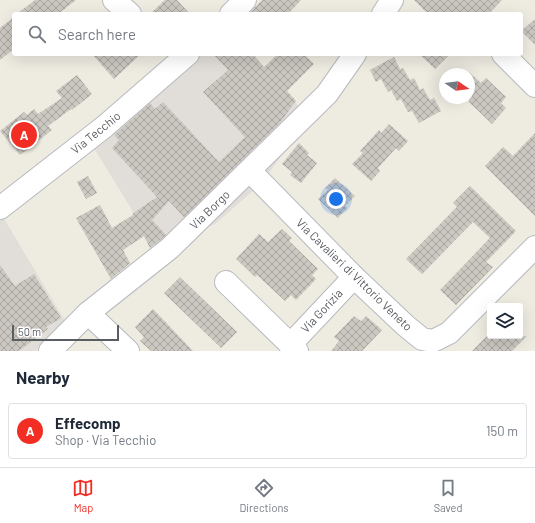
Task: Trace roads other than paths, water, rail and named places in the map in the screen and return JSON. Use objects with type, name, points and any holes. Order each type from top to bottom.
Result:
[{"type":"street","points":[[114,0],[128,12]]},
{"type":"street","points":[[233,12],[245,0]]},
{"type":"street","points":[[384,12],[392,0]]},
{"type":"street","name":"Via Tecchio","points":[[0,208],[104,128],[181,56]]},
{"type":"street","name":"Via Borgo","points":[[50,351],[88,313],[170,248],[250,171],[327,94],[354,56]]},
{"type":"street","points":[[505,56],[535,86]]},
{"type":"street","name":"Via Cavalieri di Vittorio Veneto","points":[[250,171],[354,277],[406,326],[422,338],[433,341],[449,333],[535,247]]},
{"type":"street","name":"Via Gorizia","points":[[226,282],[293,348],[354,277]]},
{"type":"street","points":[[88,313],[128,351]]},
{"type":"place","name":"Effecomp","points":[[24,135]]}]
